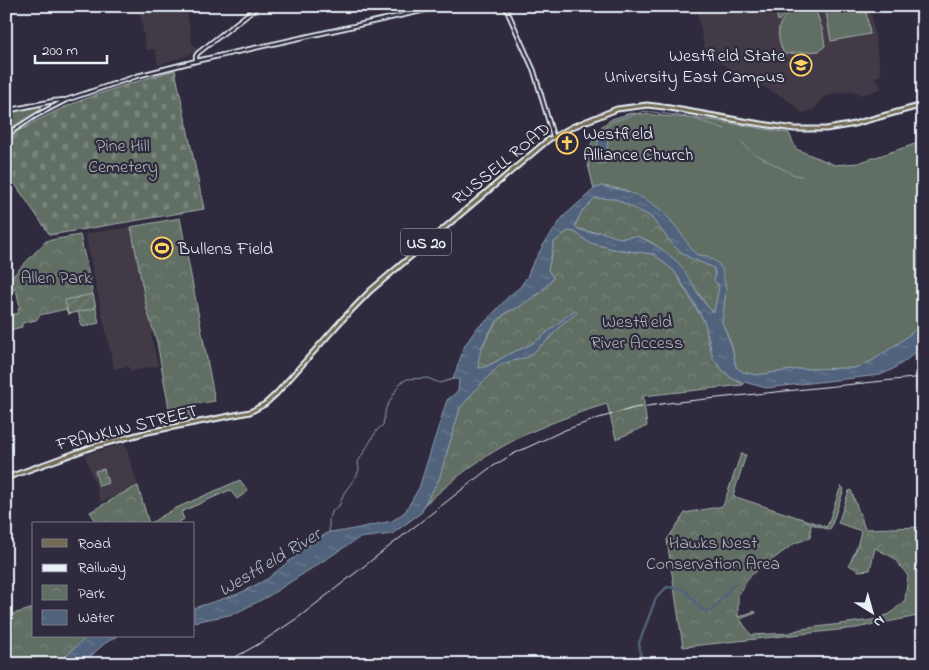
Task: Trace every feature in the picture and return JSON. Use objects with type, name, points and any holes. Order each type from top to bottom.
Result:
[{"type":"main road","points":[[196,61],[198,53],[258,6]]},
{"type":"main road","points":[[6,135],[66,100],[137,76],[196,61],[444,6]]},
{"type":"main road","points":[[505,6],[534,71],[553,136]]},
{"type":"main road","points":[[6,111],[66,100]]},
{"type":"main road","points":[[38,104],[45,111]]},
{"type":"main road","name":"RUSSELL ROAD","points":[[256,410],[273,397],[334,328],[370,291],[553,136],[602,114],[631,106],[664,107],[750,122],[812,130],[845,126],[923,105]]},
{"type":"main road","name":"FRANKLIN STREET","points":[[6,478],[95,446],[148,432],[256,410]]},
{"type":"shaded area","points":[[139,6],[186,6],[192,43],[197,49],[189,55],[158,65],[155,49],[146,50]]},
{"type":"shaded area","name":"Westfield State University East Campus","points":[[696,6],[870,6],[881,75],[875,77],[882,88],[861,95],[854,91],[832,94],[823,98],[815,109],[802,113],[788,100],[706,55]]},
{"type":"shaded area","points":[[131,227],[147,310],[154,333],[151,335],[158,366],[130,371],[128,366],[114,369],[85,234]]},
{"type":"shaded area","points":[[125,443],[138,486],[101,502],[85,455]]},
{"type":"green space","points":[[775,6],[803,6],[789,11],[778,21]]},
{"type":"green space","points":[[825,6],[865,6],[870,34],[831,41]]},
{"type":"green space","points":[[804,7],[815,8],[823,32],[825,46],[819,51],[784,54],[779,38],[780,24],[788,14]]},
{"type":"green space","name":"Pine Hill Cemetery","points":[[175,70],[204,209],[50,235],[6,171],[6,139],[26,126],[67,106],[109,90]]},
{"type":"green space","points":[[40,106],[41,110],[6,131],[6,113]]},
{"type":"green space","points":[[631,113],[711,120],[789,133],[796,149],[835,165],[858,163],[921,142],[923,147],[923,323],[903,340],[872,361],[855,368],[800,369],[756,375],[743,372],[736,367],[732,347],[722,322],[726,289],[720,266],[707,256],[697,255],[626,190],[602,186],[594,189],[586,156],[591,144],[602,126],[612,119]]},
{"type":"green space","name":"Westfield River Access","points":[[595,198],[616,199],[650,216],[674,246],[688,257],[714,268],[715,278],[719,287],[714,312],[673,260],[650,242],[638,237],[619,238],[603,233],[584,231],[575,226],[582,211]]},
{"type":"green space","points":[[180,218],[215,401],[189,405],[192,421],[172,425],[157,342],[147,310],[131,227]]},
{"type":"green space","name":"Westfield River Access","points":[[568,231],[575,232],[588,242],[613,249],[654,254],[674,271],[705,323],[710,350],[722,370],[733,379],[744,384],[643,396],[647,426],[616,439],[607,404],[554,422],[520,437],[487,456],[460,475],[424,505],[439,479],[460,408],[501,364],[528,357],[576,313],[575,311],[570,314],[534,343],[479,368],[477,361],[479,353],[493,327],[505,314],[542,292],[553,278],[548,270],[554,242]]},
{"type":"green space","name":"Allen Park","points":[[80,235],[99,323],[82,327],[78,312],[68,314],[66,309],[40,315],[36,320],[22,323],[22,327],[9,330],[6,316],[19,313],[18,308],[20,307],[16,289],[6,293],[6,283],[46,241]]},
{"type":"green space","points":[[93,294],[96,308],[68,314],[65,300]]},
{"type":"green space","name":"Hawks Nest Conservation Area","points":[[741,454],[746,455],[733,496],[827,527],[841,486],[844,489],[830,530],[811,524],[810,538],[795,543],[750,576],[738,595],[738,617],[755,611],[756,613],[740,619],[751,635],[789,633],[801,629],[872,620],[890,614],[905,600],[908,576],[894,558],[875,548],[870,570],[859,571],[849,565],[857,547],[861,531],[838,523],[851,490],[865,529],[920,527],[923,535],[923,615],[856,628],[683,647],[667,540],[685,513],[723,506]]},
{"type":"green space","points":[[104,469],[108,483],[99,486],[95,471]]},
{"type":"green space","points":[[240,480],[248,491],[237,499],[230,490],[181,512],[184,519],[179,522],[152,522],[174,509]]},
{"type":"green space","points":[[138,486],[148,522],[97,522],[90,512]]},
{"type":"green space","points":[[32,609],[32,638],[86,638],[57,664],[6,664],[6,616]]},
{"type":"water","points":[[605,135],[608,141],[606,163],[598,164],[600,161],[597,147],[599,136]]},
{"type":"water","points":[[601,186],[632,193],[658,207],[697,255],[707,256],[719,264],[722,269],[726,289],[722,322],[732,347],[736,367],[743,372],[756,375],[800,369],[855,368],[872,361],[903,340],[923,323],[923,346],[908,359],[880,375],[766,388],[733,379],[722,370],[713,358],[705,323],[674,271],[654,254],[613,249],[588,242],[575,232],[568,231],[554,242],[548,270],[553,278],[541,291],[517,308],[506,313],[496,323],[482,346],[478,362],[479,368],[489,366],[530,345],[575,310],[577,313],[563,323],[548,340],[528,357],[501,364],[460,408],[439,479],[422,512],[392,534],[359,538],[267,597],[234,614],[195,622],[195,608],[238,594],[267,579],[313,542],[329,532],[344,531],[392,521],[405,512],[419,488],[447,400],[458,391],[459,379],[453,379],[465,345],[477,328],[520,287],[544,244],[563,217],[594,189]],"holes":[[[595,198],[616,199],[650,216],[674,246],[688,257],[714,268],[714,281],[719,287],[714,312],[705,304],[681,266],[673,257],[659,248],[638,237],[619,238],[600,232],[586,232],[575,225],[582,211]]]},
{"type":"water","points":[[86,638],[114,638],[104,644],[82,664],[57,664]]},
{"type":"waterway","points":[[603,136],[607,126],[612,122],[645,111],[689,117],[725,129]]},
{"type":"waterway","points":[[742,142],[749,150]]},
{"type":"waterway","points":[[755,154],[794,175],[802,176]]},
{"type":"waterway","name":"Westfield River","points":[[329,532],[329,520],[333,510],[339,506],[344,493],[357,475],[359,469],[358,462],[377,430],[383,425],[386,408],[400,383],[407,379],[427,378],[440,383],[453,379]]},
{"type":"waterway","points":[[642,664],[639,643],[656,598],[667,587],[684,589],[703,611],[711,611],[734,585]]},
{"type":"railway","points":[[223,664],[257,645],[299,617],[487,470],[513,454],[565,430],[634,408],[923,377]]},
{"type":"place","name":"Westfield State University East Campus","points":[[801,65]]},
{"type":"place","name":"Westfield Alliance Church","points":[[567,143]]},
{"type":"place","name":"Bullens Field","points":[[162,248]]}]
